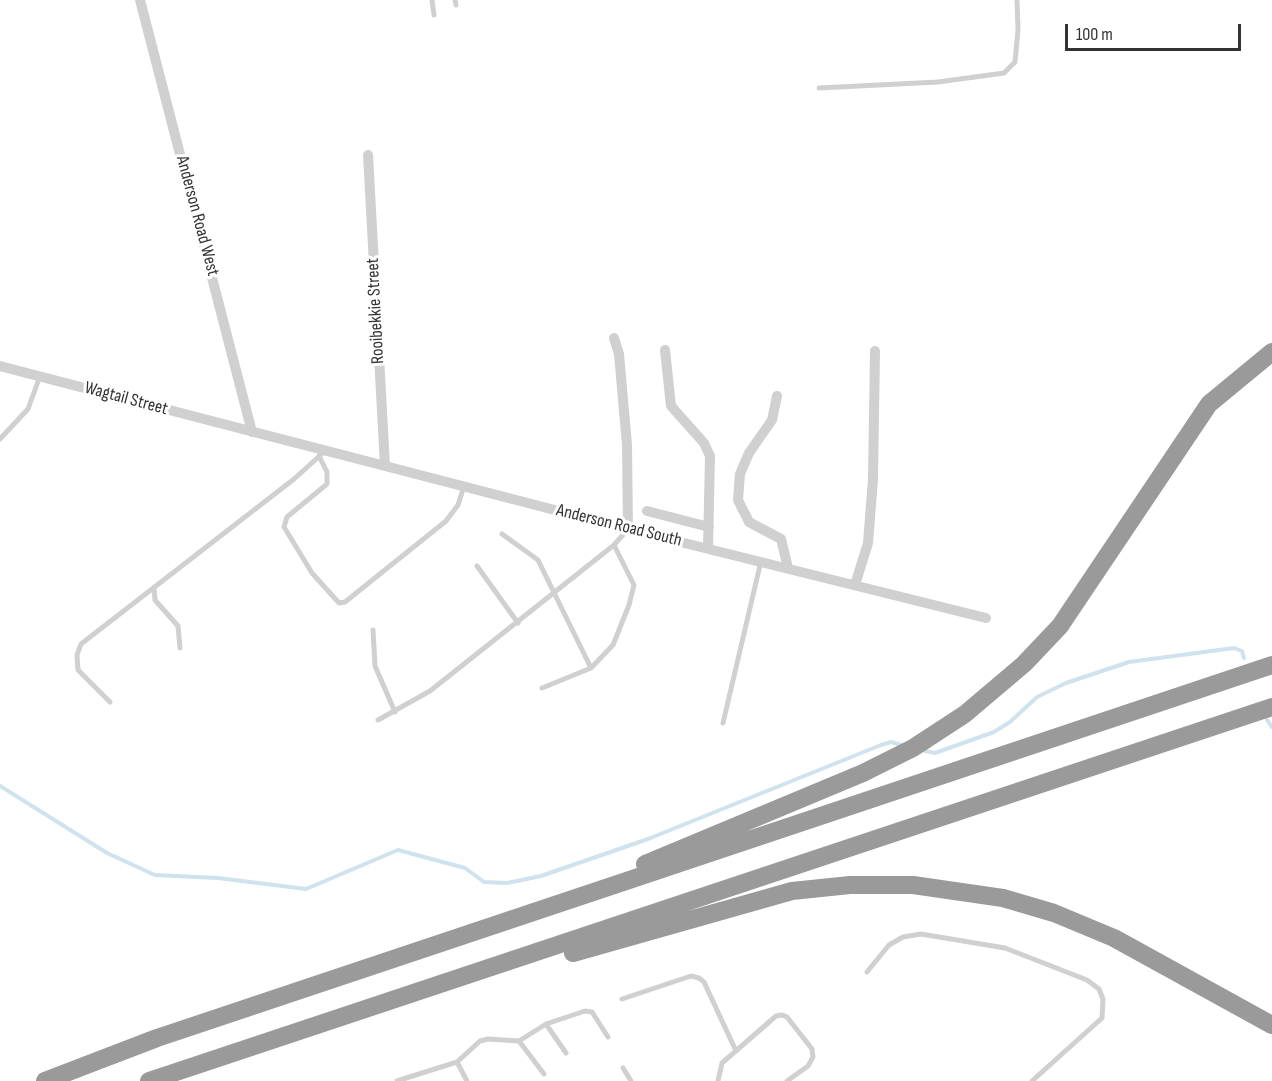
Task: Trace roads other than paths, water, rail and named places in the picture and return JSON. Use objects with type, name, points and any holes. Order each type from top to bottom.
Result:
[{"type":"highway","points":[[505,922],[863,773],[913,748],[965,714],[1024,664],[1060,626],[1209,404],[1260,359],[1272,352]]},
{"type":"highway","points":[[45,1081],[157,1038],[1272,665]]},
{"type":"highway","points":[[149,1081],[1272,707]]},
{"type":"highway","points":[[360,1012],[792,891],[850,885],[913,885],[1003,898],[1054,913],[1114,938],[1272,1025]]},
{"type":"street","name":"Anderson Road West","points":[[140,0],[252,432]]},
{"type":"street","name":"Rooibekkie Street","points":[[368,155],[385,466]]},
{"type":"street","points":[[614,338],[619,354],[627,445],[628,529]]},
{"type":"street","points":[[665,350],[671,406],[704,442],[710,456],[708,548]]},
{"type":"street","points":[[855,585],[867,550],[873,479],[875,351]]},
{"type":"street","name":"Wagtail Street","points":[[0,366],[252,432]]},
{"type":"street","points":[[777,396],[772,420],[749,453],[740,474],[738,501],[749,522],[782,539],[788,568]]},
{"type":"street","name":"Anderson Road South","points":[[252,432],[322,453],[385,466],[986,618]]},
{"type":"street","points":[[647,511],[709,527]]},
{"type":"lane","points":[[432,0],[434,15]]},
{"type":"lane","points":[[819,88],[938,82],[1004,74],[1015,62],[1018,30],[1017,0]]},
{"type":"lane","points":[[0,439],[28,409],[40,376]]},
{"type":"lane","points":[[110,702],[78,670],[79,648],[294,479],[322,453],[327,472],[327,484],[287,517],[284,527],[312,573],[339,603],[345,602],[447,520],[458,505],[464,486]]},
{"type":"lane","points":[[378,720],[430,691],[614,545],[628,529]]},
{"type":"lane","points":[[502,534],[538,560],[591,668]]},
{"type":"lane","points":[[542,688],[591,668],[613,645],[633,589],[633,581],[614,545]]},
{"type":"lane","points":[[723,723],[761,561]]},
{"type":"lane","points":[[477,566],[518,623]]},
{"type":"lane","points":[[154,587],[155,600],[178,626],[180,648]]},
{"type":"lane","points":[[373,630],[375,666],[395,712]]},
{"type":"lane","points":[[867,972],[889,945],[903,937],[921,934],[1005,948],[1087,980],[1099,989],[1103,999],[1102,1018],[1032,1081]]},
{"type":"lane","points":[[622,999],[691,976],[699,978],[704,982],[736,1051]]},
{"type":"lane","points":[[397,1081],[457,1062],[480,1041],[488,1039],[519,1041],[546,1024],[591,1011],[608,1037]]},
{"type":"lane","points":[[718,1081],[722,1063],[776,1016],[787,1017],[812,1049],[813,1057],[808,1066],[786,1081]]},
{"type":"lane","points":[[546,1024],[566,1053]]},
{"type":"lane","points":[[519,1041],[544,1074]]},
{"type":"lane","points":[[457,1062],[467,1081]]},
{"type":"lane","points":[[623,1068],[631,1081]]},
{"type":"waterway","points":[[925,751],[935,753],[994,732],[1010,722],[1037,697],[1066,683],[1129,662],[1234,648],[1242,651],[1244,658]]},
{"type":"waterway","points":[[1267,720],[1272,727]]},
{"type":"waterway","points":[[0,786],[107,853],[155,875],[218,878],[306,889],[398,850],[465,868],[484,882],[507,883],[541,876],[648,839],[881,745],[891,742],[902,745]]}]
